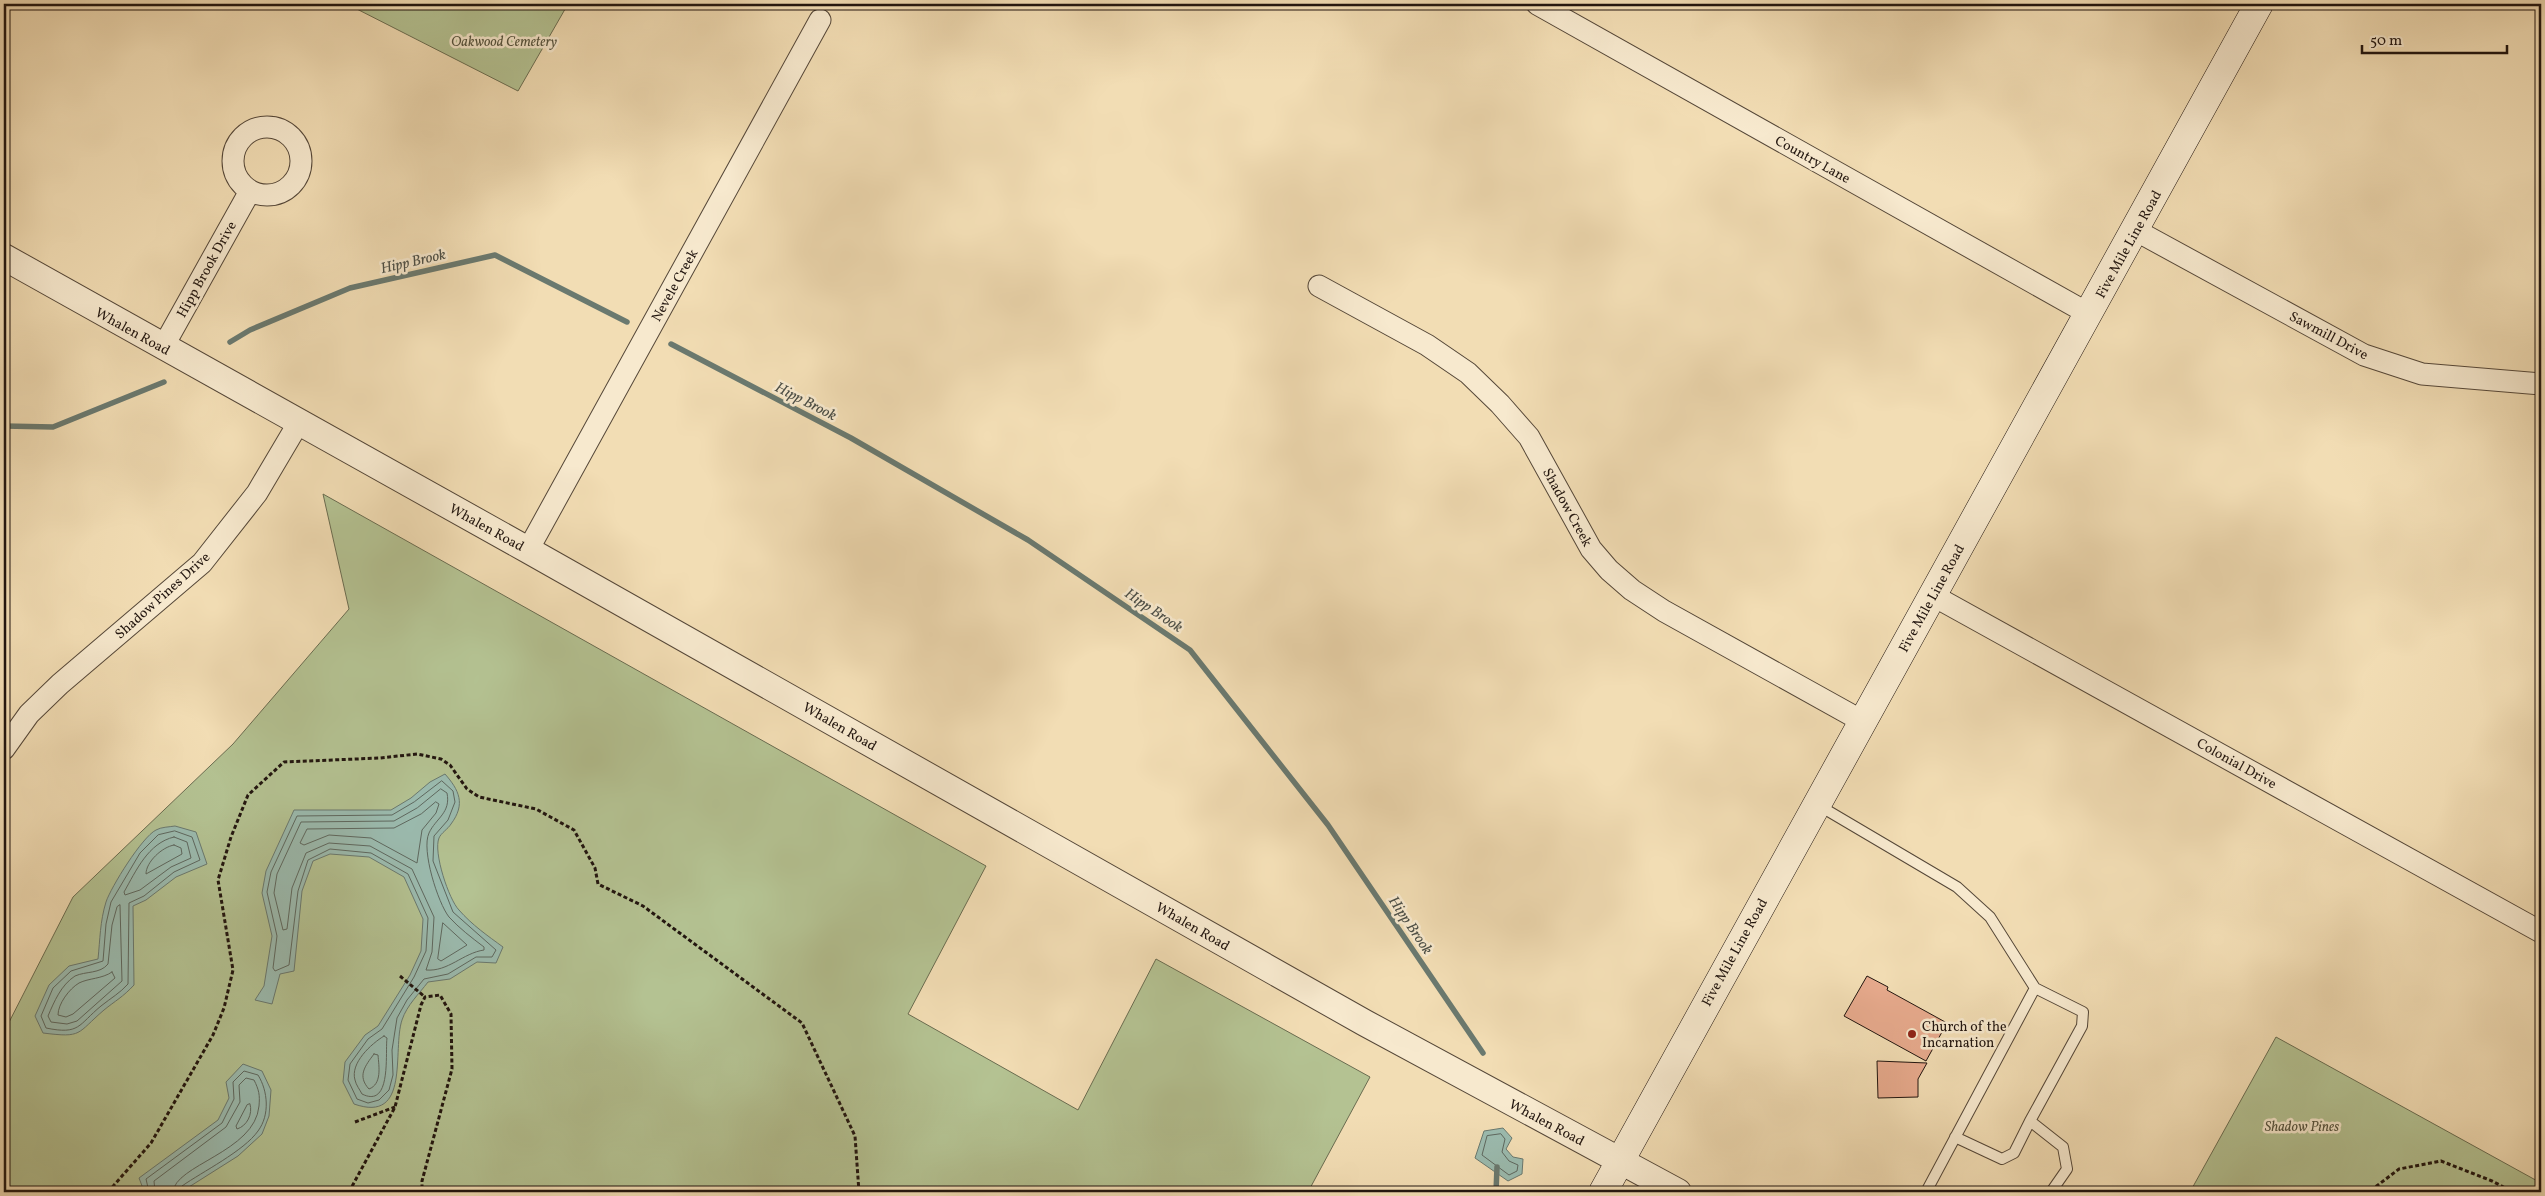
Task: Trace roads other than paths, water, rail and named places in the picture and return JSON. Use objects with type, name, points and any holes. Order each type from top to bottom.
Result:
[{"type":"main road","name":"Five Mile Line Road","points":[[1603,1192],[2259,4]]},
{"type":"street","name":"Country Lane","points":[[1537,4],[2089,314]]},
{"type":"street","name":"Nevele Creek","points":[[528,550],[820,20]]},
{"type":"street","name":"Hipp Brook Drive","points":[[163,347],[250,191]]},
{"type":"street","name":"Sawmill Drive","points":[[2135,230],[2364,355],[2422,374],[2541,384]]},
{"type":"street","name":"Whalen Road","points":[[4,257],[528,550],[1365,1023],[1678,1192]]},
{"type":"street","name":"Shadow Creek","points":[[1319,286],[1427,345],[1468,373],[1500,404],[1529,437],[1571,517],[1591,549],[1609,570],[1632,590],[1664,611],[1862,720]]},
{"type":"street","name":"Shadow Pines Drive","points":[[4,748],[29,714],[60,684],[202,563],[257,493],[299,422]]},
{"type":"street","name":"Colonial Drive","points":[[1932,595],[2541,932]]},
{"type":"lane","points":[[1816,804],[1957,887],[1990,917],[2035,988],[2084,1012],[2082,1026],[2014,1153],[2002,1159],[1955,1137]]},
{"type":"lane","points":[[1926,1192],[2035,988]]},
{"type":"lane","points":[[2030,1121],[2063,1147],[2067,1169],[2051,1192]]},
{"type":"water","points":[[445,774],[457,792],[459,804],[456,817],[439,838],[438,854],[443,876],[459,910],[503,947],[496,963],[477,962],[450,979],[428,982],[410,1005],[402,1020],[399,1033],[396,1081],[392,1094],[384,1104],[372,1107],[354,1104],[343,1082],[345,1062],[365,1035],[378,1026],[410,975],[421,951],[423,919],[404,877],[369,857],[330,854],[313,861],[302,891],[294,971],[280,974],[272,1004],[255,1000],[264,986],[272,936],[262,893],[266,871],[294,810],[391,810],[411,798],[430,782]]},
{"type":"water","points":[[175,826],[196,832],[207,864],[176,877],[146,900],[133,906],[134,985],[78,1032],[65,1035],[43,1033],[35,1016],[49,985],[69,966],[98,959],[104,909],[114,885],[135,852],[150,834],[160,828]]},
{"type":"water","points":[[243,1064],[262,1071],[271,1090],[269,1116],[262,1134],[238,1156],[181,1192],[144,1191],[139,1178],[218,1120],[229,1098],[226,1082]]},
{"type":"water","points":[[1503,1128],[1512,1138],[1506,1149],[1513,1157],[1523,1159],[1522,1174],[1508,1181],[1475,1158],[1484,1131]]},
{"type":"waterway","name":"Hipp Brook","points":[[230,342],[250,330],[350,288],[495,255],[627,322]]},
{"type":"waterway","name":"Hipp Brook","points":[[671,344],[851,438],[1028,540],[1190,650],[1328,825],[1483,1053]]},
{"type":"waterway","name":"Hipp Brook","points":[[4,426],[53,427],[164,382]]},
{"type":"waterway","name":"Hipp Brook","points":[[1496,1192],[1497,1167]]},
{"type":"place","name":"Church of the Incarnation","points":[[1912,1034]]},
{"type":"park label","name":"Oakwood Cemetery","points":[[504,41]]},
{"type":"park label","name":"Shadow Pines","points":[[2302,1126]]}]
